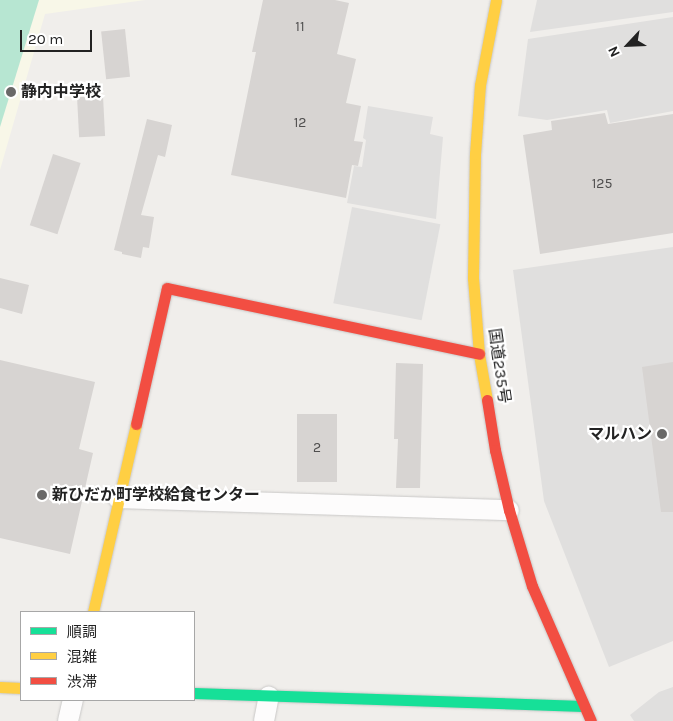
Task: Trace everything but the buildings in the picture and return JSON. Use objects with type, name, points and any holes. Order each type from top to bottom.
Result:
[{"type":"main road","name":"国道235号","points":[[496,0],[480,85],[475,154],[473,278],[479,354],[495,450],[509,510],[532,586],[591,721]]},
{"type":"main road","points":[[93,611],[167,288],[479,354]]},
{"type":"main road","points":[[0,687],[20,688]]},
{"type":"main road","points":[[195,693],[447,706],[583,706]]},
{"type":"street","points":[[118,498],[509,510]]},
{"type":"street","points":[[264,721],[269,696]]},
{"type":"street","points":[[68,721],[74,701]]},
{"type":"shaded area","name":"静内中学校","points":[[0,0],[145,0],[45,14],[0,170]]},
{"type":"shaded area","points":[[537,0],[673,0],[673,12],[530,32]]},
{"type":"shaded area","points":[[673,17],[673,111],[610,123],[607,110],[547,120],[518,116],[528,39]]},
{"type":"shaded area","points":[[368,106],[433,117],[430,134],[443,137],[436,219],[347,203],[354,166],[362,167],[366,140],[363,138]]},
{"type":"shaded area","points":[[352,207],[440,224],[422,320],[333,303]]},
{"type":"shaded area","points":[[673,247],[673,641],[609,667],[544,501],[513,270]]},
{"type":"shaded area","points":[[673,687],[673,721],[634,721],[630,715],[659,692]]},
{"type":"green space","points":[[0,0],[39,0],[0,127]]},
{"type":"traffic: fast","points":[[195,693],[583,706]]},
{"type":"traffic: slow","points":[[487,400],[479,354],[473,278],[475,154],[480,85],[496,0]]},
{"type":"traffic: slow","points":[[93,611],[136,424]]},
{"type":"traffic: slow","points":[[0,687],[20,688]]},
{"type":"traffic: jam","points":[[136,424],[167,288],[479,354]]},
{"type":"traffic: jam","points":[[487,400],[495,450],[509,510],[532,586],[591,721]]},
{"type":"place","name":"静内中学校","points":[[11,92]]},
{"type":"place","name":"マルハン","points":[[662,434]]},
{"type":"place","name":"新ひだか町学校給食センター","points":[[42,495]]}]
